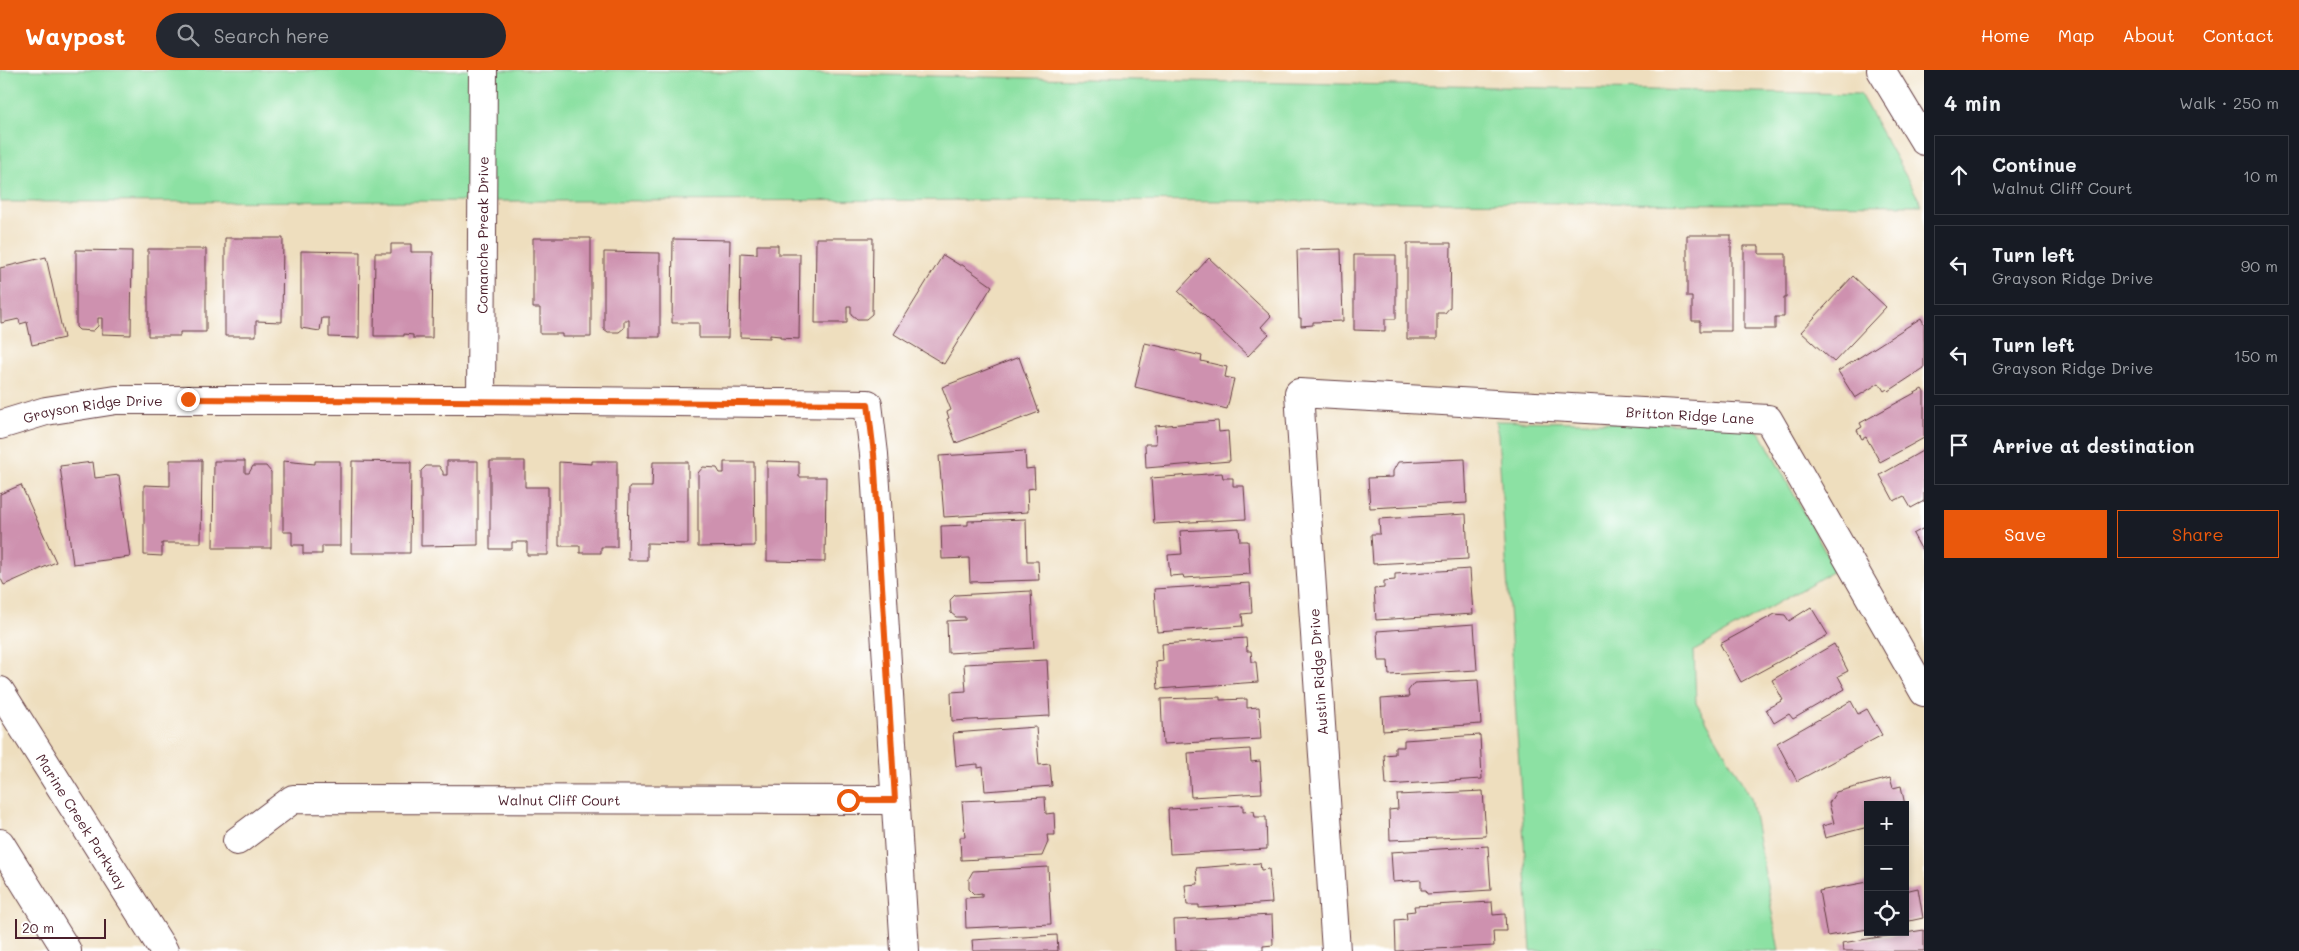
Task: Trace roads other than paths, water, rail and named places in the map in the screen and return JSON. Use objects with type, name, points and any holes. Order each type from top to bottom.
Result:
[{"type":"street","name":"Comanche Preak Drive","points":[[480,400],[483,70]]},
{"type":"street","points":[[1881,70],[1924,141]]},
{"type":"street","name":"Britton Ridge Lane","points":[[1299,393],[1768,419],[1924,692]]},
{"type":"street","name":"Austin Ridge Drive","points":[[1299,393],[1336,951]]},
{"type":"street","name":"Grayson Ridge Drive","points":[[0,425],[46,411],[79,404],[116,400],[480,400],[868,404],[874,454],[905,951]]},
{"type":"street","name":"Marine Creek Parkway","points":[[0,691],[164,951]]},
{"type":"street","name":"Walnut Cliff Court","points":[[237,841],[293,799],[895,800]]},
{"type":"street","points":[[0,843],[67,951]]}]
